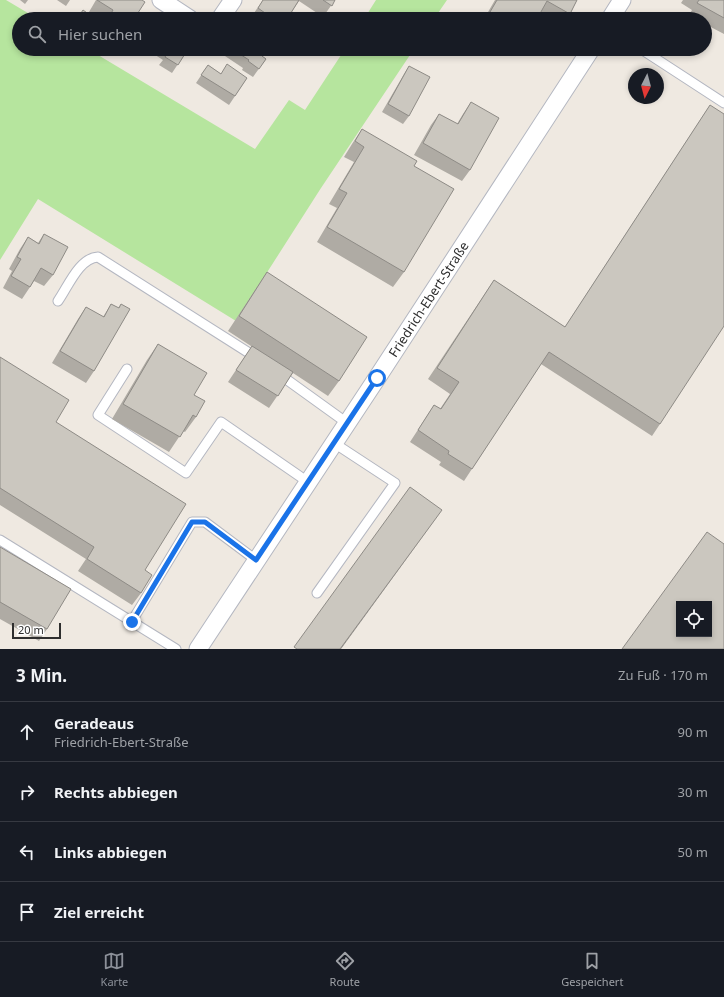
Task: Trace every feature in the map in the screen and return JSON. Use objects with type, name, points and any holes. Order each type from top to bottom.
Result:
[{"type":"street","points":[[161,0],[179,12]]},
{"type":"street","points":[[225,12],[233,0]]},
{"type":"street","points":[[614,12],[622,0]]},
{"type":"street","name":"Friedrich-Ebert-Straße","points":[[198,649],[586,56]]},
{"type":"lane","points":[[652,56],[724,103]]},
{"type":"lane","points":[[58,301],[84,263],[90,258],[98,257],[270,367],[347,423]]},
{"type":"lane","points":[[127,369],[98,415],[186,473],[221,422],[308,482]]},
{"type":"lane","points":[[317,593],[395,483],[334,443]]},
{"type":"lane","points":[[132,622],[192,522],[205,522],[256,560]]},
{"type":"lane","points":[[0,540],[176,649]]},
{"type":"green space","points":[[0,0],[6,0],[26,12],[12,12],[12,56],[100,56],[255,149],[289,100],[305,110],[340,56],[409,56],[321,188],[236,321],[38,199],[0,260]]},
{"type":"green space","points":[[376,0],[447,0],[439,12],[368,12]]},
{"type":"building","points":[[97,0],[142,0],[145,2],[139,12],[112,12],[113,10]]},
{"type":"building","points":[[263,0],[299,0],[292,12],[264,12],[258,8]]},
{"type":"building","points":[[323,0],[335,0],[332,6]]},
{"type":"building","points":[[497,0],[577,0],[571,12],[566,12],[547,1],[541,12],[490,12]]},
{"type":"building","points":[[699,0],[724,0],[724,18],[697,3]]},
{"type":"building","points":[[166,56],[184,56],[178,65]]},
{"type":"building","points":[[243,56],[262,56],[266,59],[259,69],[248,61],[249,60]]},
{"type":"building","points":[[227,64],[247,78],[235,96],[201,75],[208,65],[221,74]]},
{"type":"building","points":[[409,66],[430,77],[409,116],[388,104]]},
{"type":"building","points":[[471,102],[499,118],[470,170],[423,143],[439,114],[458,124]]},
{"type":"building","points":[[710,105],[724,114],[724,326],[660,424],[549,352],[472,469],[448,454],[449,451],[418,430],[434,405],[441,409],[459,382],[437,368],[494,280],[565,327]]},
{"type":"building","points":[[362,129],[417,161],[414,166],[454,189],[404,272],[327,227],[347,193],[339,189],[364,147],[355,141]]},
{"type":"building","points":[[44,234],[68,247],[53,275],[41,268],[30,287],[11,276],[21,259],[17,257],[28,237],[39,244]]},
{"type":"building","points":[[267,272],[367,337],[339,381],[239,316]]},
{"type":"building","points":[[111,304],[119,308],[121,304],[130,309],[94,371],[60,351],[86,307],[104,317]]},
{"type":"building","points":[[158,344],[207,373],[194,395],[205,401],[196,417],[193,415],[180,437],[123,404]]},
{"type":"building","points":[[252,346],[293,372],[278,396],[236,370]]},
{"type":"building","points":[[0,357],[69,400],[56,422],[186,504],[145,570],[152,575],[141,593],[87,559],[94,547],[0,488]]},
{"type":"building","points":[[410,487],[442,510],[340,649],[297,649],[294,647]]},
{"type":"building","points":[[707,532],[724,544],[724,649],[622,649]]},
{"type":"building","points":[[0,547],[71,589],[47,629],[0,602]]},
{"type":"route","points":[[132,622],[192,522],[205,522],[256,560],[377,378]]}]
